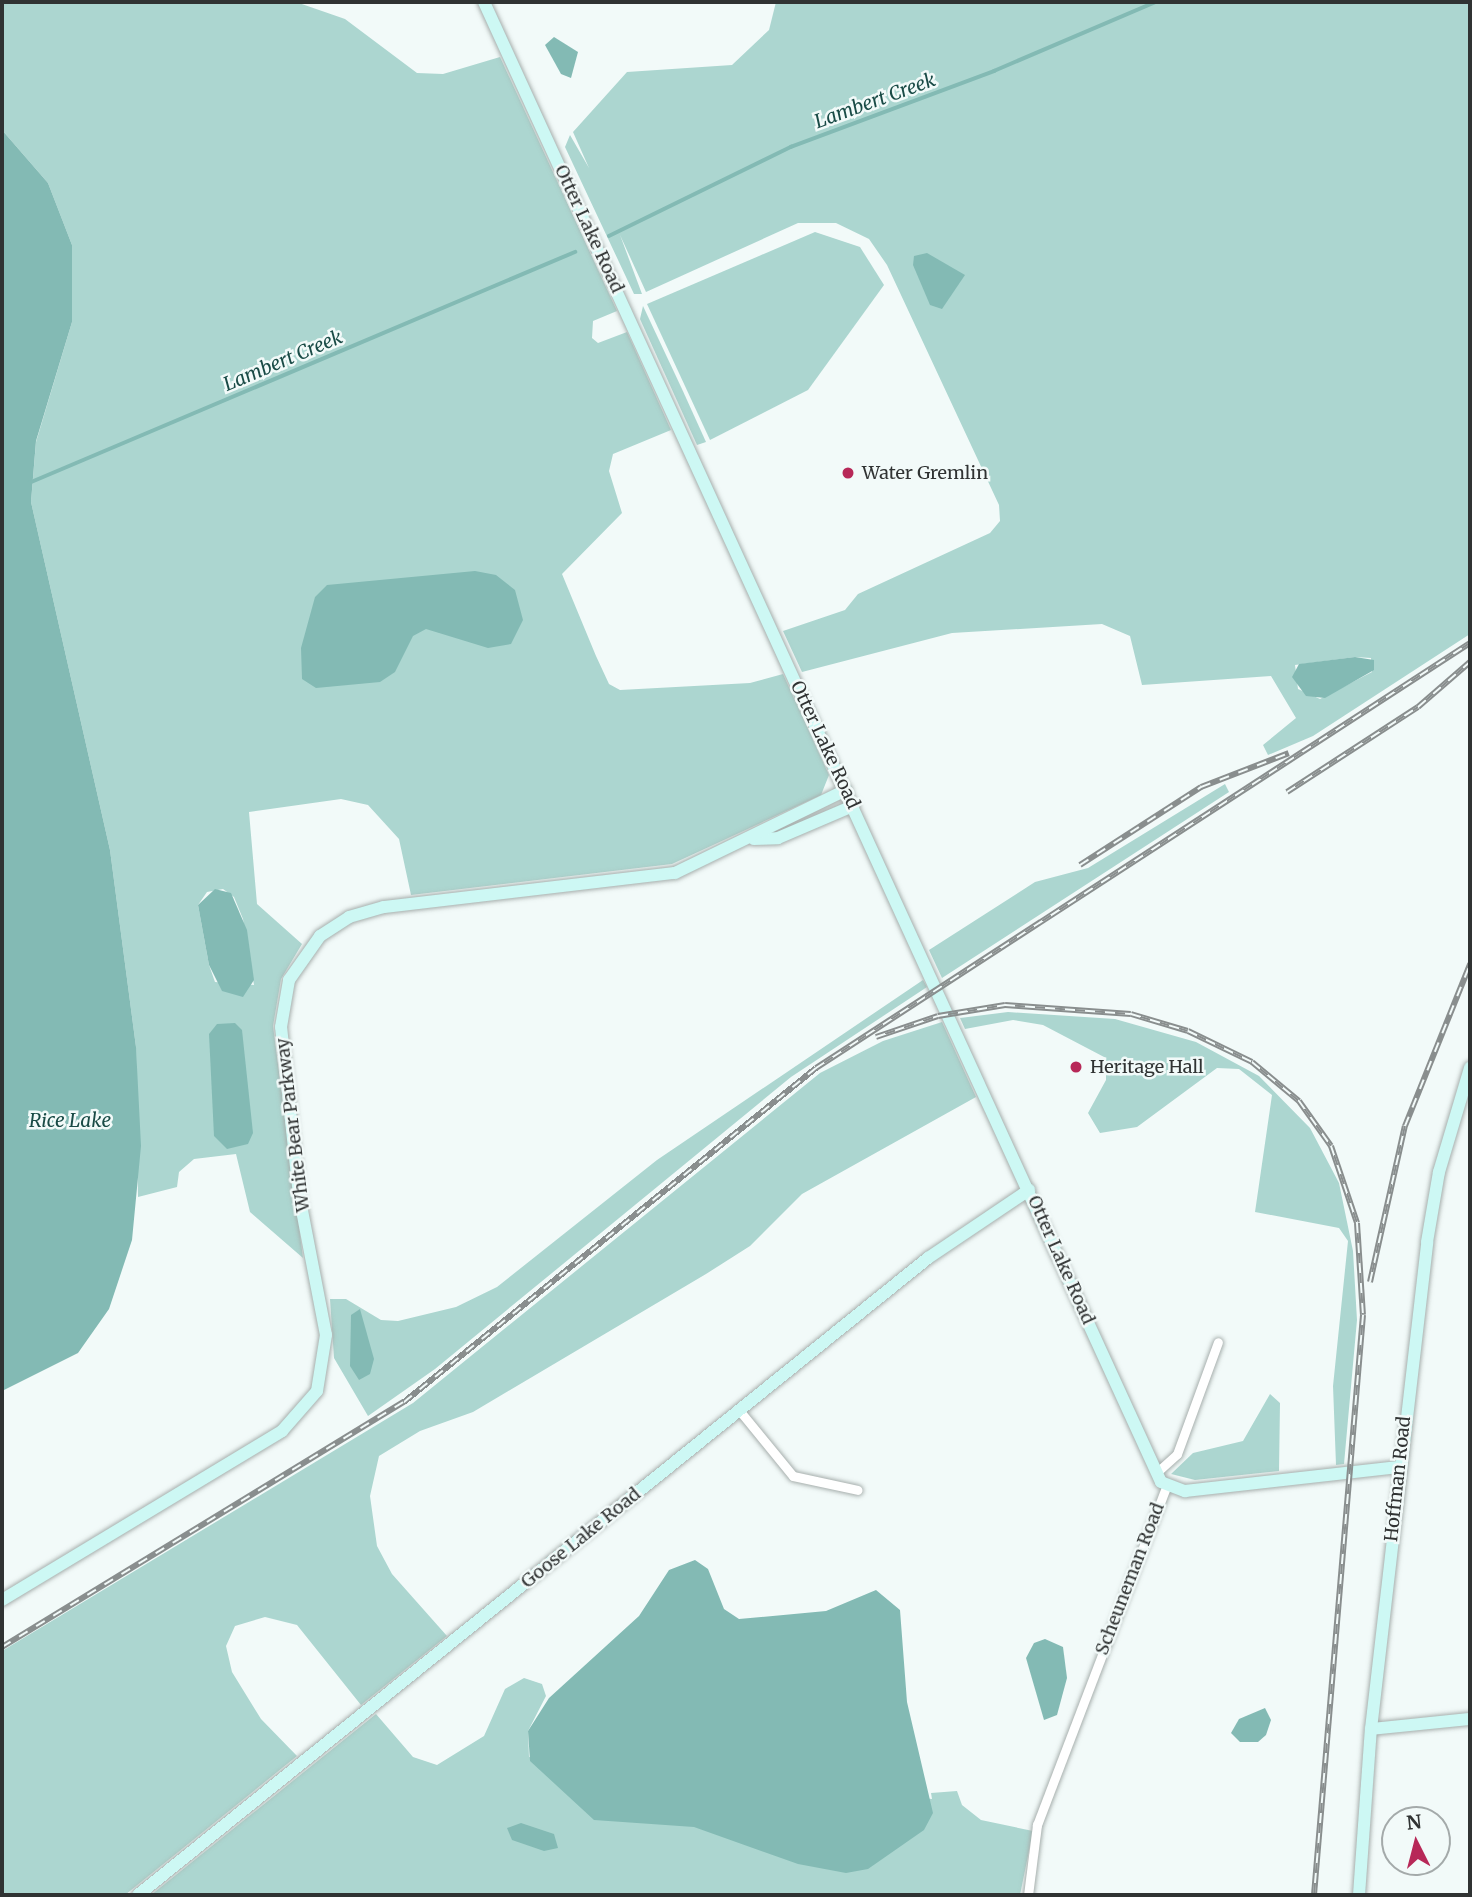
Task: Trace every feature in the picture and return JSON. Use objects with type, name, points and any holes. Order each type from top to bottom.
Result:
[{"type":"street","name":"Otter Lake Road","points":[[484,2],[1156,1473],[1166,1487]]},
{"type":"street","name":"White Bear Parkway","points":[[2,1600],[282,1431],[317,1391],[326,1332],[299,1195],[281,1027],[289,980],[320,936],[349,917],[384,907],[664,876],[754,839],[846,790]]},
{"type":"street","name":"White Bear Parkway","points":[[754,839],[778,838],[853,806]]},
{"type":"street","name":"Hoffman Road","points":[[1359,1895],[1371,1729],[1399,1467],[1433,1207],[1470,1068]]},
{"type":"street","name":"Goose Lake Road","points":[[138,1895],[953,1237],[1029,1190]]},
{"type":"street","points":[[1156,1473],[1177,1454],[1218,1342]]},
{"type":"street","points":[[739,1410],[793,1476],[858,1490]]},
{"type":"street","name":"Scheuneman Road","points":[[1028,1895],[1037,1825],[1166,1487],[1185,1491],[1399,1467]]},
{"type":"street","points":[[1371,1729],[1470,1719]]},
{"type":"shaded area","points":[[2,2],[296,2],[345,19],[417,73],[443,74],[500,57],[617,311],[593,321],[592,338],[598,343],[627,332],[671,430],[613,454],[609,471],[622,513],[562,574],[596,656],[609,684],[620,690],[750,683],[783,674],[829,775],[821,795],[672,864],[411,895],[399,839],[368,805],[341,799],[249,812],[257,904],[302,944],[281,979],[273,1026],[303,1258],[250,1212],[236,1154],[194,1159],[179,1172],[177,1187],[138,1197],[136,1047],[110,850],[31,502],[36,442],[72,322],[72,245],[48,183],[2,130]],"holes":[[[223,889],[234,897],[243,919],[254,985],[215,982],[209,965],[198,905],[207,892]]]},
{"type":"shaded area","points":[[776,2],[1470,2],[1470,634],[1313,736],[1268,755],[1263,745],[1296,718],[1271,676],[1142,685],[1130,636],[1102,624],[952,633],[802,672],[783,631],[845,610],[858,594],[990,533],[1000,521],[999,505],[887,265],[869,239],[836,223],[798,223],[646,292],[620,235],[642,294],[634,294],[565,147],[570,135],[589,168],[573,132],[627,72],[732,65],[769,30]],"holes":[[[1355,657],[1371,658],[1372,672],[1320,699],[1298,689],[1295,665]]]},
{"type":"shaded area","points":[[815,232],[860,247],[884,285],[808,390],[710,440],[647,304]]},
{"type":"shaded area","points":[[643,306],[706,442],[697,445],[640,319]]},
{"type":"shaded area","points":[[1225,784],[1229,792],[942,978],[929,950],[1035,882],[1088,868]]},
{"type":"shaded area","points":[[923,980],[927,987],[791,1077],[435,1369],[368,1416],[334,1358],[330,1299],[346,1299],[381,1320],[398,1321],[456,1307],[497,1287],[657,1160]]},
{"type":"shaded area","points":[[1008,1012],[1115,1019],[1196,1042],[1259,1076],[1310,1128],[1339,1183],[1353,1251],[1357,1320],[1344,1464],[1336,1465],[1333,1386],[1348,1241],[1339,1228],[1255,1212],[1272,1095],[1239,1069],[1217,1068],[1137,1127],[1100,1133],[1088,1113],[1106,1080],[1106,1058],[1043,1025],[1013,1020],[965,1029],[960,1018]]},
{"type":"shaded area","points":[[942,1022],[976,1097],[802,1194],[750,1246],[706,1274],[473,1412],[420,1431],[379,1456],[370,1496],[377,1546],[392,1574],[447,1636],[361,1705],[297,1625],[265,1617],[235,1626],[226,1646],[232,1672],[261,1719],[297,1756],[125,1895],[2,1895],[2,1651],[413,1403],[820,1073],[883,1041]]},
{"type":"shaded area","points":[[1270,1394],[1280,1403],[1279,1471],[1195,1480],[1171,1474],[1193,1453],[1243,1441]]},
{"type":"shaded area","points":[[524,1678],[542,1684],[546,1696],[528,1731],[529,1757],[932,1799],[931,1793],[957,1791],[962,1805],[981,1820],[1033,1831],[1020,1895],[151,1895],[376,1714],[413,1757],[437,1765],[484,1736],[505,1689]]},
{"type":"water","points":[[554,37],[578,52],[571,78],[561,74],[545,45]]},
{"type":"water","name":"Rice Lake","points":[[2,130],[48,183],[72,245],[72,322],[36,441],[31,502],[110,850],[136,1047],[141,1146],[132,1240],[109,1309],[78,1353],[2,1391]]},
{"type":"water","points":[[927,253],[965,275],[942,309],[930,305],[913,265],[914,256]]},
{"type":"water","points":[[475,571],[496,575],[515,590],[523,620],[511,644],[488,648],[426,629],[413,636],[395,672],[380,682],[316,688],[302,679],[301,648],[315,597],[327,585]]},
{"type":"water","points":[[1355,657],[1374,660],[1374,670],[1325,698],[1306,696],[1292,677],[1299,664]]},
{"type":"water","points":[[215,889],[231,893],[247,930],[254,980],[243,997],[222,991],[209,965],[198,905]]},
{"type":"water","points":[[235,1023],[242,1030],[253,1133],[248,1144],[227,1149],[214,1136],[209,1034],[217,1024]]},
{"type":"water","points":[[360,1309],[374,1359],[370,1374],[359,1380],[350,1366],[351,1315]]},
{"type":"water","points":[[695,1560],[708,1569],[724,1609],[739,1619],[826,1611],[876,1590],[900,1610],[907,1702],[933,1813],[924,1830],[868,1869],[846,1873],[798,1864],[694,1827],[594,1820],[530,1761],[528,1731],[549,1698],[639,1616],[669,1570]]},
{"type":"water","points":[[1045,1639],[1063,1647],[1067,1678],[1057,1715],[1044,1720],[1026,1658],[1034,1643]]},
{"type":"water","points":[[1265,1708],[1271,1720],[1266,1735],[1258,1742],[1240,1742],[1231,1733],[1239,1719]]},
{"type":"water","points":[[521,1823],[554,1834],[558,1848],[544,1851],[512,1840],[507,1828]]},
{"type":"waterway","name":"Lambert Creek","points":[[609,236],[791,147],[994,71],[1156,2]]},
{"type":"waterway","name":"Lambert Creek","points":[[29,483],[575,252]]},
{"type":"railway","points":[[2,1647],[404,1402],[816,1068],[1470,643]]},
{"type":"railway","points":[[1287,792],[1418,707],[1470,662]]},
{"type":"railway","points":[[1080,865],[1201,787],[1289,753]]},
{"type":"railway","points":[[1370,1282],[1405,1126],[1470,964]]},
{"type":"railway","points":[[876,1037],[938,1016],[1005,1005],[1131,1014],[1188,1031],[1252,1062],[1299,1101],[1331,1146],[1357,1223],[1363,1315],[1314,1895]]},
{"type":"place","name":"Water Gremlin","points":[[848,473]]},
{"type":"place","name":"Heritage Hall","points":[[1076,1067]]}]
